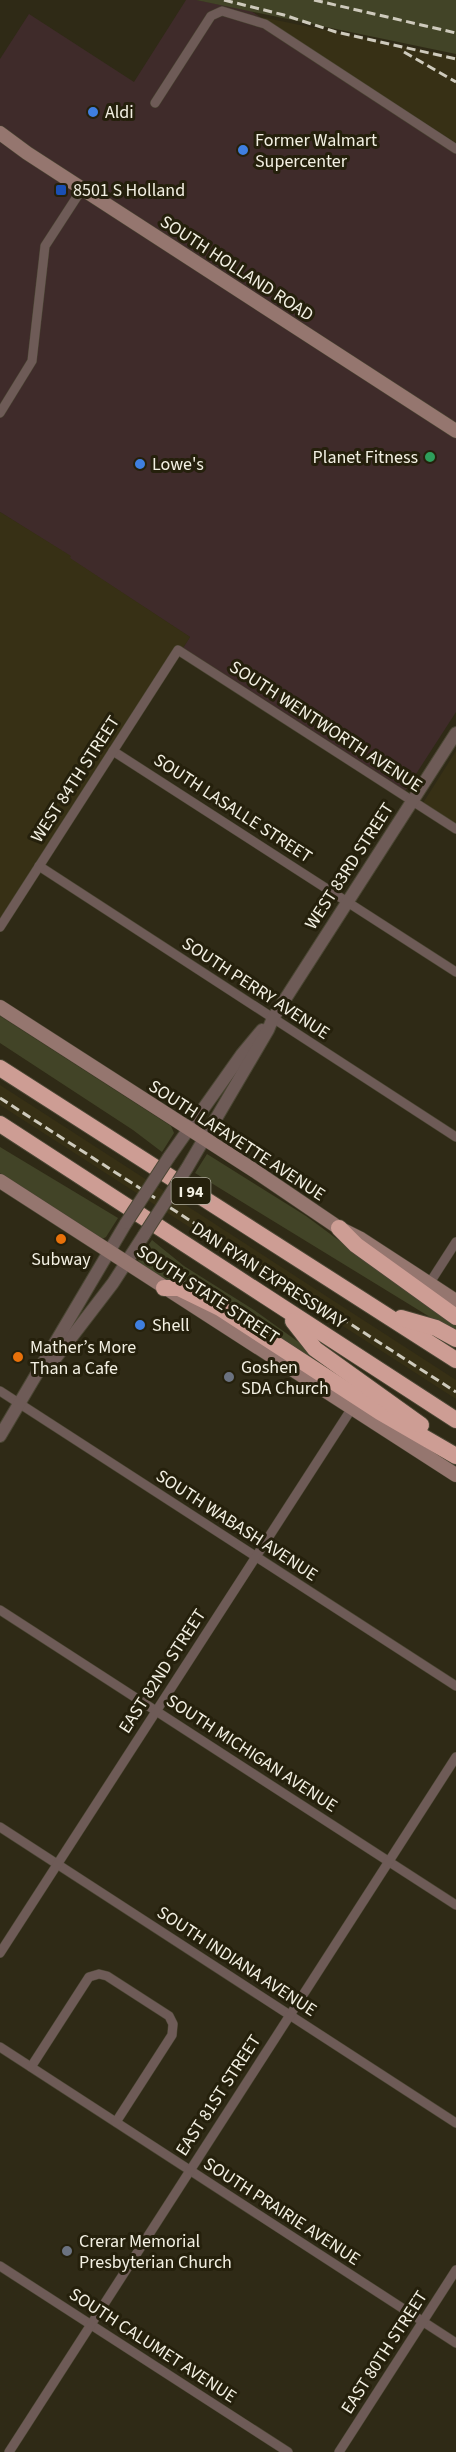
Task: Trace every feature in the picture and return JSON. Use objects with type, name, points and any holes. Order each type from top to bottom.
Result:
[{"type":"highway","name":"DAN RYAN EXPRESSWAY","points":[[0,1068],[456,1360]]},
{"type":"highway","name":"DAN RYAN EXPRESSWAY","points":[[0,1124],[456,1420]]},
{"type":"highway","points":[[339,1228],[364,1252],[456,1317]]},
{"type":"highway","points":[[164,1288],[179,1288],[220,1308],[380,1412],[456,1455]]},
{"type":"highway","points":[[285,1311],[315,1349],[456,1450]]},
{"type":"highway","points":[[382,1313],[436,1328],[456,1340]]},
{"type":"main road","name":"SOUTH HOLLAND ROAD","points":[[0,133],[82,189],[456,431]]},
{"type":"main road","name":"SOUTH LAFAYETTE AVENUE","points":[[0,1007],[206,1139],[339,1228],[361,1239],[456,1301]]},
{"type":"main road","name":"SOUTH STATE STREET","points":[[0,1182],[456,1475]]},
{"type":"street","points":[[155,103],[211,16],[222,11],[265,24],[456,149]]},
{"type":"street","points":[[0,413],[32,361],[45,246],[82,189]]},
{"type":"street","name":"WEST 84TH STREET","points":[[0,927],[178,650]]},
{"type":"street","name":"SOUTH WENTWORTH AVENUE","points":[[178,650],[456,829]]},
{"type":"street","name":"WEST 83RD STREET","points":[[20,1404],[126,1263],[206,1139],[273,1018],[456,733]]},
{"type":"street","name":"SOUTH LASALLE STREET","points":[[113,751],[456,972]]},
{"type":"street","name":"SOUTH PERRY AVENUE","points":[[39,867],[456,1137]]},
{"type":"street","name":"WEST 83RD STREET","points":[[20,1404],[126,1223],[169,1157],[242,1054],[273,1018]]},
{"type":"street","points":[[429,1284],[456,1242]]},
{"type":"street","name":"SOUTH WABASH AVENUE","points":[[0,1391],[456,1686]]},
{"type":"street","points":[[0,1436],[20,1404]]},
{"type":"street","name":"EAST 82ND STREET","points":[[0,1953],[352,1408]]},
{"type":"street","name":"SOUTH MICHIGAN AVENUE","points":[[0,1610],[456,1905]]},
{"type":"street","name":"EAST 81ST STREET","points":[[9,2452],[456,1757]]},
{"type":"street","name":"SOUTH INDIANA AVENUE","points":[[0,1827],[456,2123]]},
{"type":"street","points":[[31,2067],[92,1975],[107,1976],[169,2016],[173,2024],[172,2035],[116,2122]]},
{"type":"street","name":"SOUTH PRAIRIE AVENUE","points":[[0,2047],[456,2343]]},
{"type":"street","name":"SOUTH CALUMET AVENUE","points":[[0,2266],[288,2452]]},
{"type":"street","name":"EAST 80TH STREET","points":[[339,2452],[456,2270]]},
{"type":"shaded area","points":[[186,0],[197,0],[251,11],[456,143],[456,712],[405,791],[183,648],[190,637],[0,512],[0,59],[29,14],[134,82]]},
{"type":"shaded area","points":[[261,17],[456,57],[456,143]]},
{"type":"shaded area","points":[[0,512],[71,556],[70,558],[190,637],[0,932]]},
{"type":"shaded area","points":[[456,751],[456,824],[423,803]]},
{"type":"shaded area","points":[[0,1085],[456,1380],[456,1399],[0,1105]]},
{"type":"green space","points":[[196,0],[456,0],[456,54]]},
{"type":"green space","points":[[0,1016],[171,1126],[174,1133],[162,1152],[133,1130],[0,1043]]},
{"type":"green space","points":[[0,1147],[118,1218],[106,1237],[102,1239],[0,1173]]},
{"type":"green space","points":[[207,1154],[306,1216],[422,1302],[456,1323],[456,1333],[195,1173]]},
{"type":"green space","points":[[152,1240],[184,1266],[254,1310],[393,1410],[188,1287],[148,1270],[138,1260]]},
{"type":"railway","points":[[224,0],[284,15],[336,32],[456,59]]},
{"type":"railway","points":[[314,0],[456,33]]},
{"type":"railway","points":[[404,52],[456,82]]},
{"type":"railway","points":[[0,1098],[456,1392]]},
{"type":"place","name":"Aldi","points":[[93,112]]},
{"type":"place","name":"Former Walmart Supercenter","points":[[243,150]]},
{"type":"place","name":"8501 S Holland","points":[[61,190]]},
{"type":"place","name":"Planet Fitness","points":[[430,457]]},
{"type":"place","name":"Lowe's","points":[[140,464]]},
{"type":"place","name":"Subway","points":[[61,1239]]},
{"type":"place","name":"Shell","points":[[140,1325]]},
{"type":"place","name":"Mather’s More Than a Cafe","points":[[18,1357]]},
{"type":"place","name":"Goshen SDA Church","points":[[229,1377]]},
{"type":"place","name":"Crerar Memorial Presbyterian Church","points":[[67,2251]]}]
